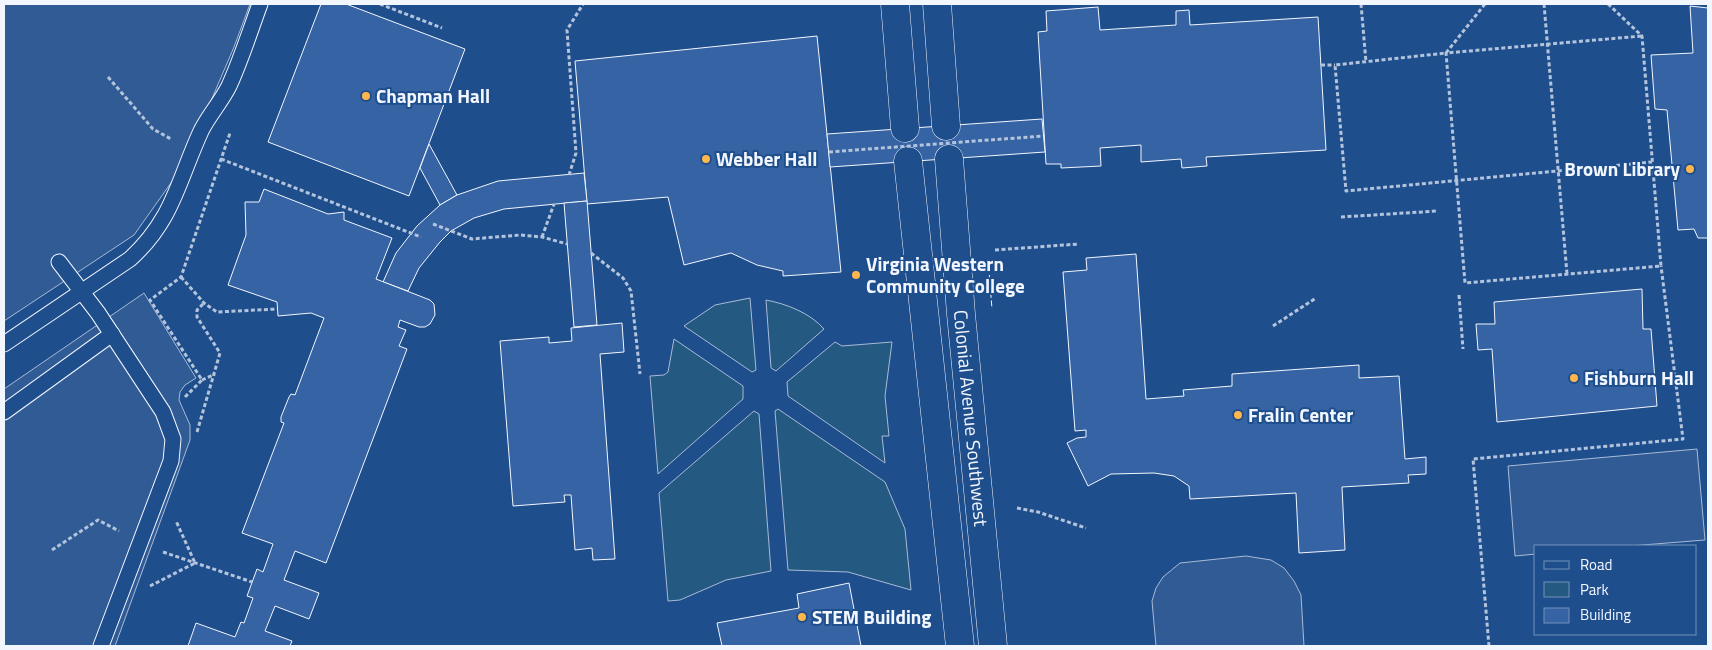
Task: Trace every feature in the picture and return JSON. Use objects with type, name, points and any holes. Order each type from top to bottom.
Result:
[{"type":"main road","points":[[896,4],[905,128]]},
{"type":"main road","points":[[936,4],[946,126]]},
{"type":"main road","name":"Colonial Avenue Southwest","points":[[949,159],[959,295],[993,646]]},
{"type":"main road","name":"Colonial Avenue Southwest","points":[[908,162],[960,646]]},
{"type":"lane","points":[[4,344],[130,259],[148,242],[163,222],[176,196],[208,118],[229,85],[260,4]]},
{"type":"lane","points":[[59,262],[112,334],[163,412],[173,439],[171,461],[102,646]]},
{"type":"lane","points":[[4,412],[112,334]]},
{"type":"path","points":[[380,4],[442,28]]},
{"type":"path","points":[[569,175],[576,153],[567,30],[583,4]]},
{"type":"path","points":[[1361,4],[1366,62]]},
{"type":"path","points":[[1485,4],[1446,53],[1465,283],[1661,266]]},
{"type":"path","points":[[1544,4],[1568,274]]},
{"type":"path","points":[[1489,646],[1473,459],[1683,439],[1661,266],[1642,36],[1608,4]]},
{"type":"path","points":[[1321,65],[1642,36]]},
{"type":"path","points":[[1335,65],[1346,191],[1652,162]]},
{"type":"path","points":[[108,77],[153,129],[164,136],[421,237]]},
{"type":"path","points":[[158,294],[181,277],[223,159],[233,124]]},
{"type":"path","points":[[829,152],[1043,136]]},
{"type":"path","points":[[542,237],[554,204]]},
{"type":"path","points":[[1341,217],[1437,211]]},
{"type":"path","points":[[433,224],[472,239],[495,236],[542,237],[567,244]]},
{"type":"path","points":[[995,250],[1078,244]]},
{"type":"path","points":[[591,253],[623,278],[631,291],[640,374]]},
{"type":"path","points":[[181,277],[204,303],[217,312],[277,309]]},
{"type":"path","points":[[1459,296],[1463,349]]},
{"type":"path","points":[[1273,326],[1316,298]]},
{"type":"path","points":[[197,432],[220,353],[196,317],[197,310],[204,303]]},
{"type":"path","points":[[202,380],[215,374]]},
{"type":"path","points":[[1017,508],[1086,528]]},
{"type":"path","points":[[174,518],[195,563]]},
{"type":"path","points":[[52,550],[98,520],[140,544],[252,582]]},
{"type":"path","points":[[143,590],[195,563]]},
{"type":"green space","points":[[750,298],[756,370],[752,372],[684,326],[715,305]]},
{"type":"green space","points":[[766,300],[798,310],[812,318],[824,329],[776,371],[771,368]]},
{"type":"green space","points":[[674,339],[743,386],[743,399],[658,474],[650,376],[664,375],[668,372]]},
{"type":"green space","points":[[835,342],[842,346],[892,342],[885,396],[889,436],[882,436],[885,463],[788,396],[787,382]]},
{"type":"green space","points":[[778,409],[885,482],[905,529],[911,590],[848,572],[788,570],[775,411]]},
{"type":"green space","points":[[754,411],[759,414],[771,571],[726,580],[680,600],[668,601],[659,493]]},
{"type":"shaded area","points":[[4,4],[250,4],[234,47],[183,166],[134,235],[4,321]]},
{"type":"shaded area","points":[[144,293],[196,378],[185,385],[180,392],[179,400],[190,425],[190,440],[115,646],[4,646],[4,389]]},
{"type":"shaded area","points":[[1697,449],[1705,540],[1642,545],[1534,545],[1534,554],[1515,556],[1508,466]]},
{"type":"shaded area","points":[[1246,556],[1271,560],[1284,568],[1294,581],[1301,595],[1304,646],[1156,646],[1152,601],[1156,588],[1163,577],[1180,563]]},
{"type":"building","name":"Chapman Hall","points":[[321,4],[346,4],[465,49],[409,196],[268,142]]},
{"type":"building","name":"Brown Library","points":[[1690,6],[1708,8],[1708,238],[1698,238],[1694,229],[1678,230],[1667,110],[1655,109],[1651,55],[1693,53]]},
{"type":"building","points":[[1098,7],[1100,30],[1176,25],[1176,11],[1189,10],[1190,25],[1318,17],[1326,150],[1206,157],[1207,166],[1182,168],[1181,159],[1141,162],[1141,145],[1100,148],[1101,166],[1061,168],[1061,164],[1046,164],[1038,32],[1047,31],[1046,11]]},
{"type":"building","name":"Webber Hall","points":[[817,36],[841,272],[783,276],[783,271],[757,265],[731,253],[684,265],[668,197],[587,204],[575,61]]},
{"type":"building","points":[[1042,119],[1045,152],[830,167],[827,134]]},
{"type":"building","points":[[429,144],[457,195],[440,205],[420,168]]},
{"type":"building","points":[[584,173],[587,201],[504,209],[474,218],[451,231],[440,242],[419,268],[408,291],[383,282],[396,253],[417,226],[440,205],[457,195],[498,181]]},
{"type":"building","points":[[264,189],[328,214],[344,212],[344,220],[392,238],[376,279],[430,300],[434,304],[435,315],[430,324],[425,327],[419,327],[400,320],[398,327],[406,330],[399,346],[407,349],[326,563],[295,551],[284,580],[319,593],[309,619],[275,606],[265,631],[292,641],[290,646],[188,646],[196,623],[235,637],[241,622],[244,623],[253,598],[247,596],[257,569],[263,572],[273,544],[242,533],[284,423],[281,422],[281,417],[289,397],[291,394],[295,395],[324,318],[311,313],[278,316],[277,302],[228,285],[246,235],[245,202],[259,202]]},
{"type":"building","points":[[587,201],[597,325],[574,327],[564,203]]},
{"type":"building","name":"Fralin Center","points":[[1136,254],[1146,399],[1184,396],[1183,390],[1232,386],[1232,374],[1359,365],[1359,378],[1399,376],[1405,459],[1426,457],[1426,474],[1408,475],[1409,483],[1342,487],[1345,550],[1299,553],[1296,493],[1190,499],[1189,486],[1174,476],[1154,473],[1111,474],[1088,486],[1067,443],[1077,438],[1086,437],[1086,430],[1075,431],[1063,272],[1087,270],[1086,258]]},
{"type":"building","name":"Fishburn Hall","points":[[1642,289],[1643,329],[1651,329],[1657,406],[1497,422],[1492,349],[1478,350],[1476,324],[1495,324],[1494,302]]},
{"type":"building","points":[[622,323],[624,352],[600,354],[615,559],[593,560],[592,548],[575,550],[571,495],[564,495],[565,502],[513,506],[500,341],[549,337],[549,343],[572,341],[571,328]]},
{"type":"building","name":"STEM Building","points":[[849,583],[861,646],[722,646],[717,623],[799,608],[797,594]]},
{"type":"fence","points":[[976,271],[989,271],[992,309]]},
{"type":"place","name":"Chapman Hall","points":[[366,96]]},
{"type":"place","name":"Webber Hall","points":[[706,159]]},
{"type":"place","name":"Brown Library","points":[[1690,169]]},
{"type":"place","name":"Virginia Western Community College","points":[[856,275]]},
{"type":"place","name":"Fishburn Hall","points":[[1574,378]]},
{"type":"place","name":"Fralin Center","points":[[1238,415]]},
{"type":"place","name":"STEM Building","points":[[802,617]]}]
